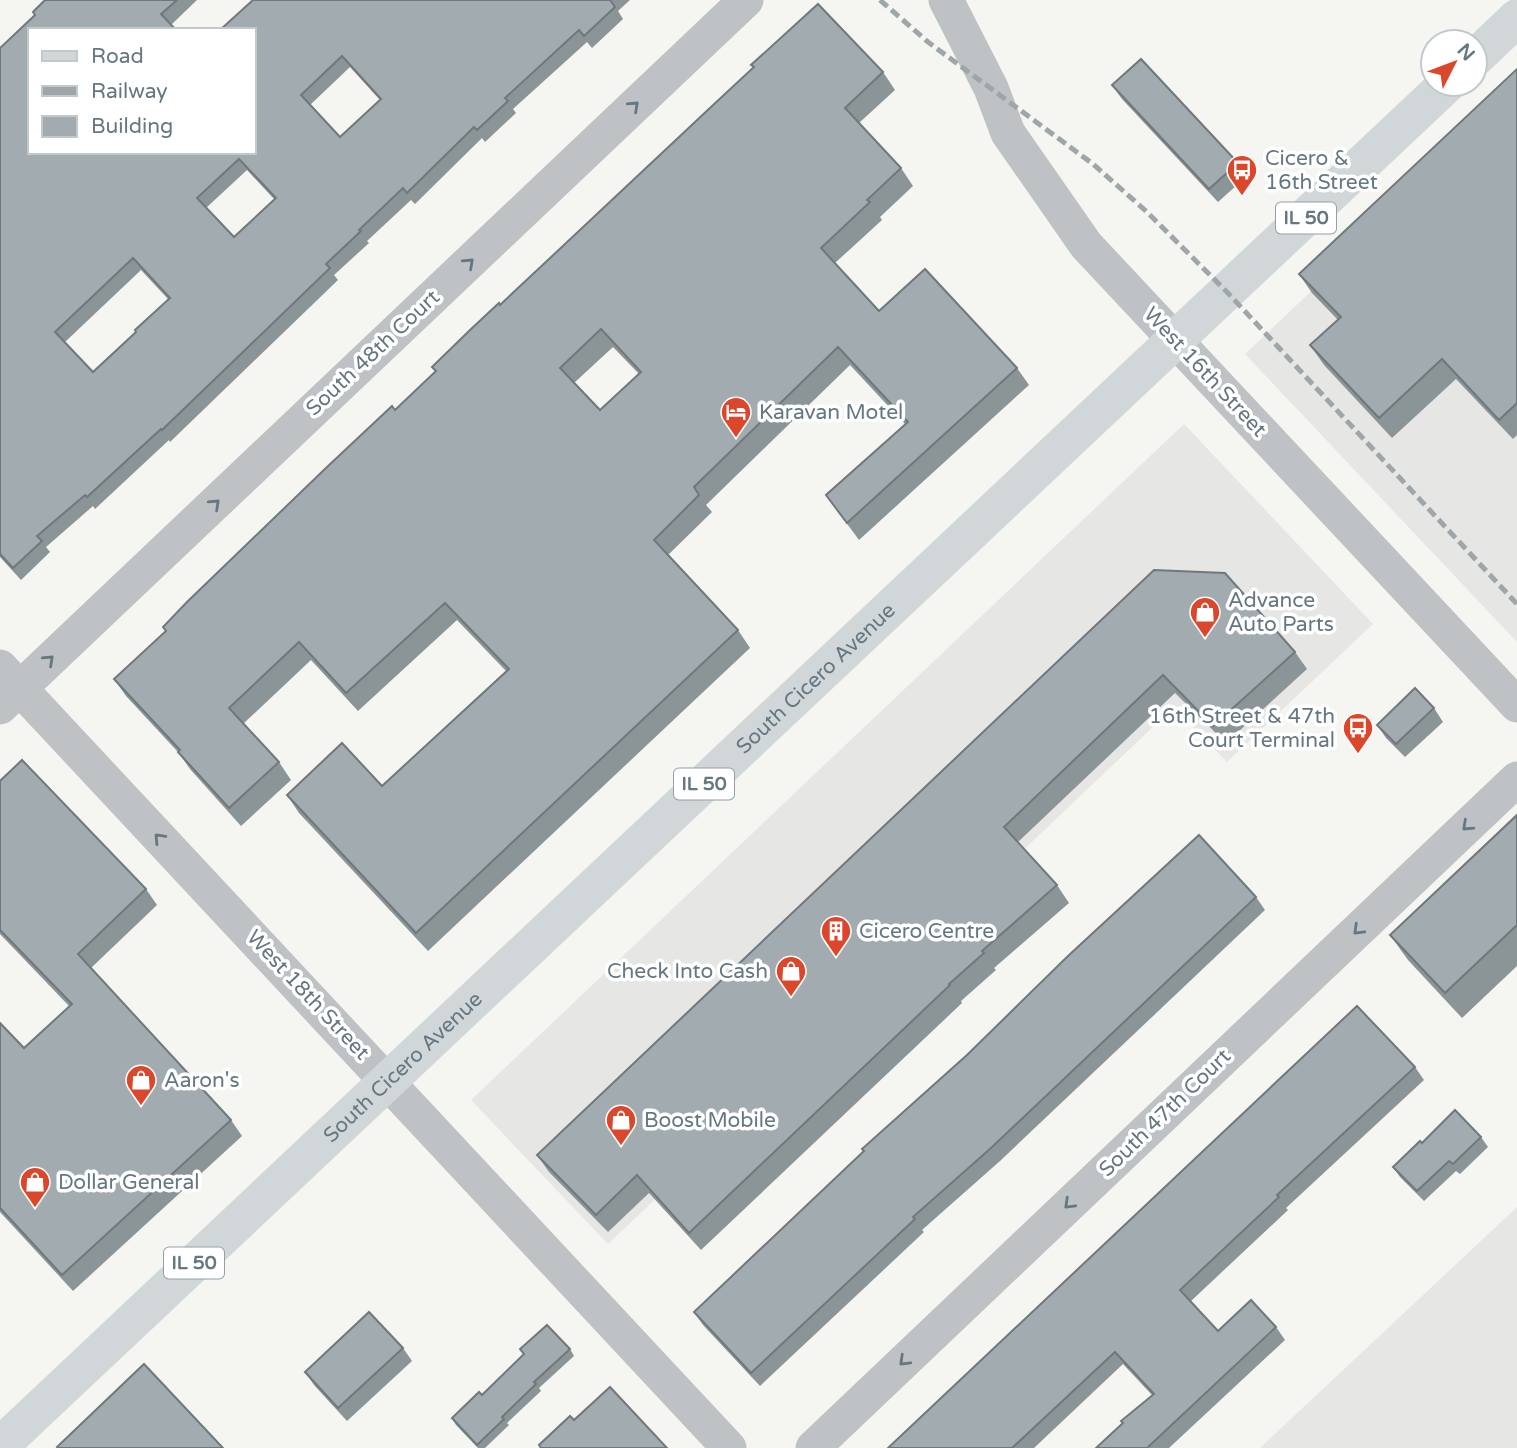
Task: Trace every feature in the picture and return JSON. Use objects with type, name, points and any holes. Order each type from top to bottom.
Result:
[{"type":"main road","points":[[1489,45],[1517,18]]},
{"type":"main road","name":"South Cicero Avenue","points":[[0,1446],[1432,98]]},
{"type":"street","name":"South 48th Court","points":[[7,687],[746,0]]},
{"type":"street","name":"West 16th Street","points":[[946,0],[965,34],[1008,133],[1086,245],[1517,705]]},
{"type":"street","name":"West 18th Street","points":[[7,687],[388,1081],[729,1448]]},
{"type":"street","name":"South 47th Court","points":[[813,1448],[1517,779]]},
{"type":"shaded area","points":[[1517,96],[1517,642],[1245,354]]},
{"type":"shaded area","name":"Cicero Centre","points":[[1184,424],[1373,624],[1227,762],[1174,707],[608,1244],[471,1100]]},
{"type":"shaded area","points":[[1517,1207],[1517,1448],[1260,1448]]},
{"type":"building","points":[[45,0],[177,0],[161,14],[174,28],[28,28],[28,154],[256,154],[256,28],[222,28],[253,0],[610,0],[615,7],[584,36],[579,30],[505,98],[508,101],[477,130],[474,127],[407,193],[403,188],[326,264],[330,268],[162,430],[87,497],[85,495],[37,536],[42,541],[13,568],[0,554],[0,48],[35,15],[33,12]],"holes":[[[342,56],[381,99],[340,137],[301,95]],[[239,159],[276,198],[234,237],[197,198]],[[133,258],[170,298],[93,372],[55,332]]]},
{"type":"building","points":[[818,4],[883,72],[845,108],[901,168],[867,200],[870,202],[821,248],[879,311],[925,269],[1017,368],[847,523],[826,495],[908,422],[838,347],[694,487],[699,495],[654,540],[738,630],[416,933],[287,795],[342,743],[382,786],[509,669],[445,603],[346,693],[299,642],[229,708],[279,762],[229,808],[114,679],[166,631],[163,627],[187,602],[327,467],[392,406],[395,410],[436,371],[432,367],[470,330],[754,67],[751,65]],"holes":[[[601,329],[641,372],[600,410],[560,368]]]},
{"type":"building","points":[[1141,59],[1238,163],[1209,189],[1112,85]]},
{"type":"building","points":[[1517,69],[1517,403],[1499,420],[1442,359],[1379,418],[1310,345],[1341,317],[1299,274]]},
{"type":"building","name":"Cicero Centre","points":[[1154,570],[1225,573],[1295,652],[1213,726],[1163,675],[1004,827],[1057,885],[982,951],[984,953],[689,1233],[637,1175],[596,1215],[537,1155]]},
{"type":"building","points":[[1415,688],[1434,708],[1396,744],[1377,725]]},
{"type":"building","points":[[22,760],[146,889],[78,954],[231,1120],[62,1275],[0,1208],[0,1023],[24,1048],[72,1004],[0,930],[0,781]]},
{"type":"building","points":[[1517,815],[1517,925],[1445,993],[1390,935]]},
{"type":"building","points":[[1199,835],[1256,897],[991,1148],[913,1217],[915,1219],[751,1373],[694,1312],[864,1151],[862,1149],[967,1055],[1068,956]]},
{"type":"building","points":[[1357,1006],[1415,1067],[1277,1195],[1279,1197],[1180,1290],[1218,1331],[1251,1300],[1276,1327],[1147,1448],[1096,1448],[1123,1423],[1121,1421],[1154,1394],[1115,1352],[1012,1448],[888,1448]]},
{"type":"building","points":[[1455,1110],[1481,1137],[1453,1164],[1449,1161],[1417,1191],[1393,1167]]},
{"type":"building","points":[[369,1312],[403,1348],[338,1408],[305,1372]]},
{"type":"building","points":[[547,1325],[570,1349],[534,1382],[536,1384],[477,1445],[452,1418],[479,1392],[482,1395],[524,1354],[520,1349]]},
{"type":"building","points":[[144,1364],[223,1448],[57,1447]]},
{"type":"building","points":[[610,1387],[667,1448],[541,1448],[539,1445],[570,1416],[574,1420]]},
{"type":"railway","points":[[880,0],[928,42],[1093,164],[1147,212],[1227,292],[1517,604]]},
{"type":"place","name":"Cicero & 16th Street","points":[[1242,197]]},
{"type":"place","name":"Karavan Motel","points":[[736,439]]},
{"type":"place","name":"Advance Auto Parts","points":[[1205,639]]},
{"type":"place","name":"16th Street & 47th Court Terminal","points":[[1358,755]]},
{"type":"place","name":"Cicero Centre","points":[[836,958]]},
{"type":"place","name":"Check Into Cash","points":[[791,998]]},
{"type":"place","name":"Aaron's","points":[[141,1107]]},
{"type":"place","name":"Boost Mobile","points":[[621,1147]]},
{"type":"place","name":"Dollar General","points":[[35,1209]]}]
